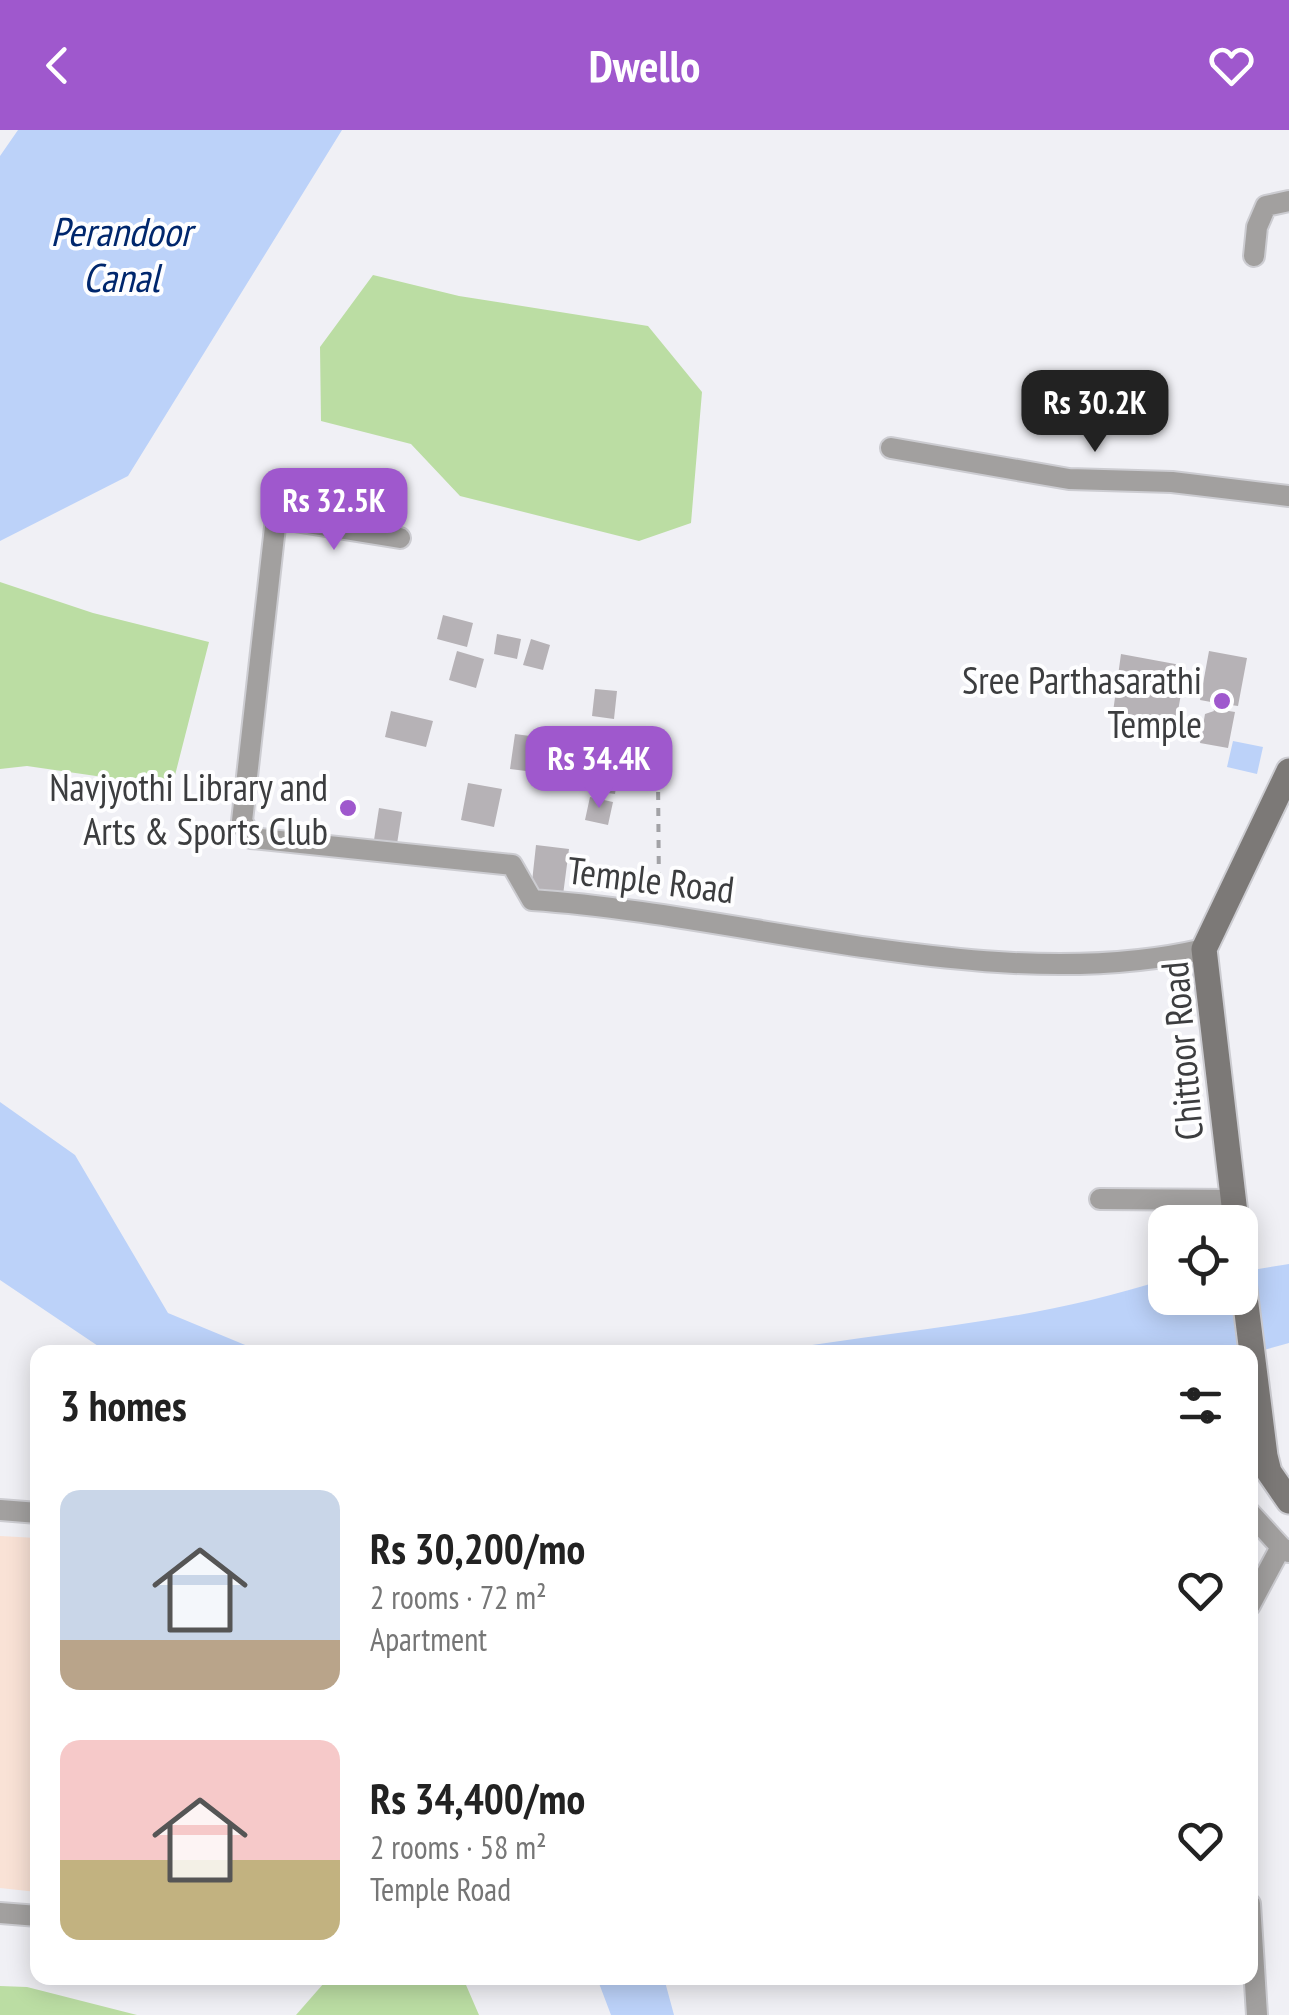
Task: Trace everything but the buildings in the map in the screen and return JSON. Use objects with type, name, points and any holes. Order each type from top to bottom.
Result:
[{"type":"main road","name":"Chittoor Road","points":[[1233,1205],[1204,949],[1289,770]]},
{"type":"main road","points":[[1247,1315],[1251,1345]]},
{"type":"main road","points":[[1258,1398],[1269,1472],[1289,1501]]},
{"type":"street","points":[[1254,256],[1257,227],[1266,206],[1289,201]]},
{"type":"street","points":[[891,448],[1069,480],[1172,482],[1289,496]]},
{"type":"street","name":"Temple Road","points":[[400,538],[276,518],[242,820],[252,838],[512,866],[532,900],[999,960],[1100,964],[1204,949]]},
{"type":"street","points":[[1100,1199],[1167,1205]]},
{"type":"street","points":[[0,1510],[30,1512]]},
{"type":"street","points":[[1258,1521],[1285,1549],[1258,1592]]},
{"type":"street","points":[[0,1913],[30,1915]]},
{"type":"street","points":[[1255,1985],[1257,2015]]},
{"type":"path","points":[[658,776],[659,914]]},
{"type":"shaded area","points":[[0,1536],[30,1538],[30,1891],[0,1888]]},
{"type":"green space","points":[[373,275],[459,296],[648,326],[702,392],[691,523],[639,541],[460,496],[411,444],[321,421],[320,347]]},
{"type":"green space","points":[[0,582],[93,613],[209,642],[172,787],[27,766],[0,769]]},
{"type":"green space","points":[[322,1985],[466,1985],[479,2015],[296,2015]]},
{"type":"green space","points":[[0,1986],[27,1987],[137,2015],[0,2015]]},
{"type":"water","name":"Perandoor Canal","points":[[18,130],[342,130],[128,476],[0,541],[0,156]]},
{"type":"water","points":[[1233,741],[1263,747],[1257,774],[1227,767]]},
{"type":"water","points":[[0,1102],[75,1155],[168,1313],[245,1345],[97,1345],[0,1280]]},
{"type":"water","points":[[1289,1264],[1289,1343],[1258,1352],[1258,1345],[816,1345],[1017,1315],[1148,1284],[1148,1315],[1258,1315],[1258,1269]]},
{"type":"water","points":[[600,1985],[666,1985],[674,2015],[611,2015]]},
{"type":"place","name":"Sree Parthasarathi Temple","points":[[1222,701]]},
{"type":"place","name":"Navjyothi Library and Arts & Sports Club","points":[[348,808]]}]
